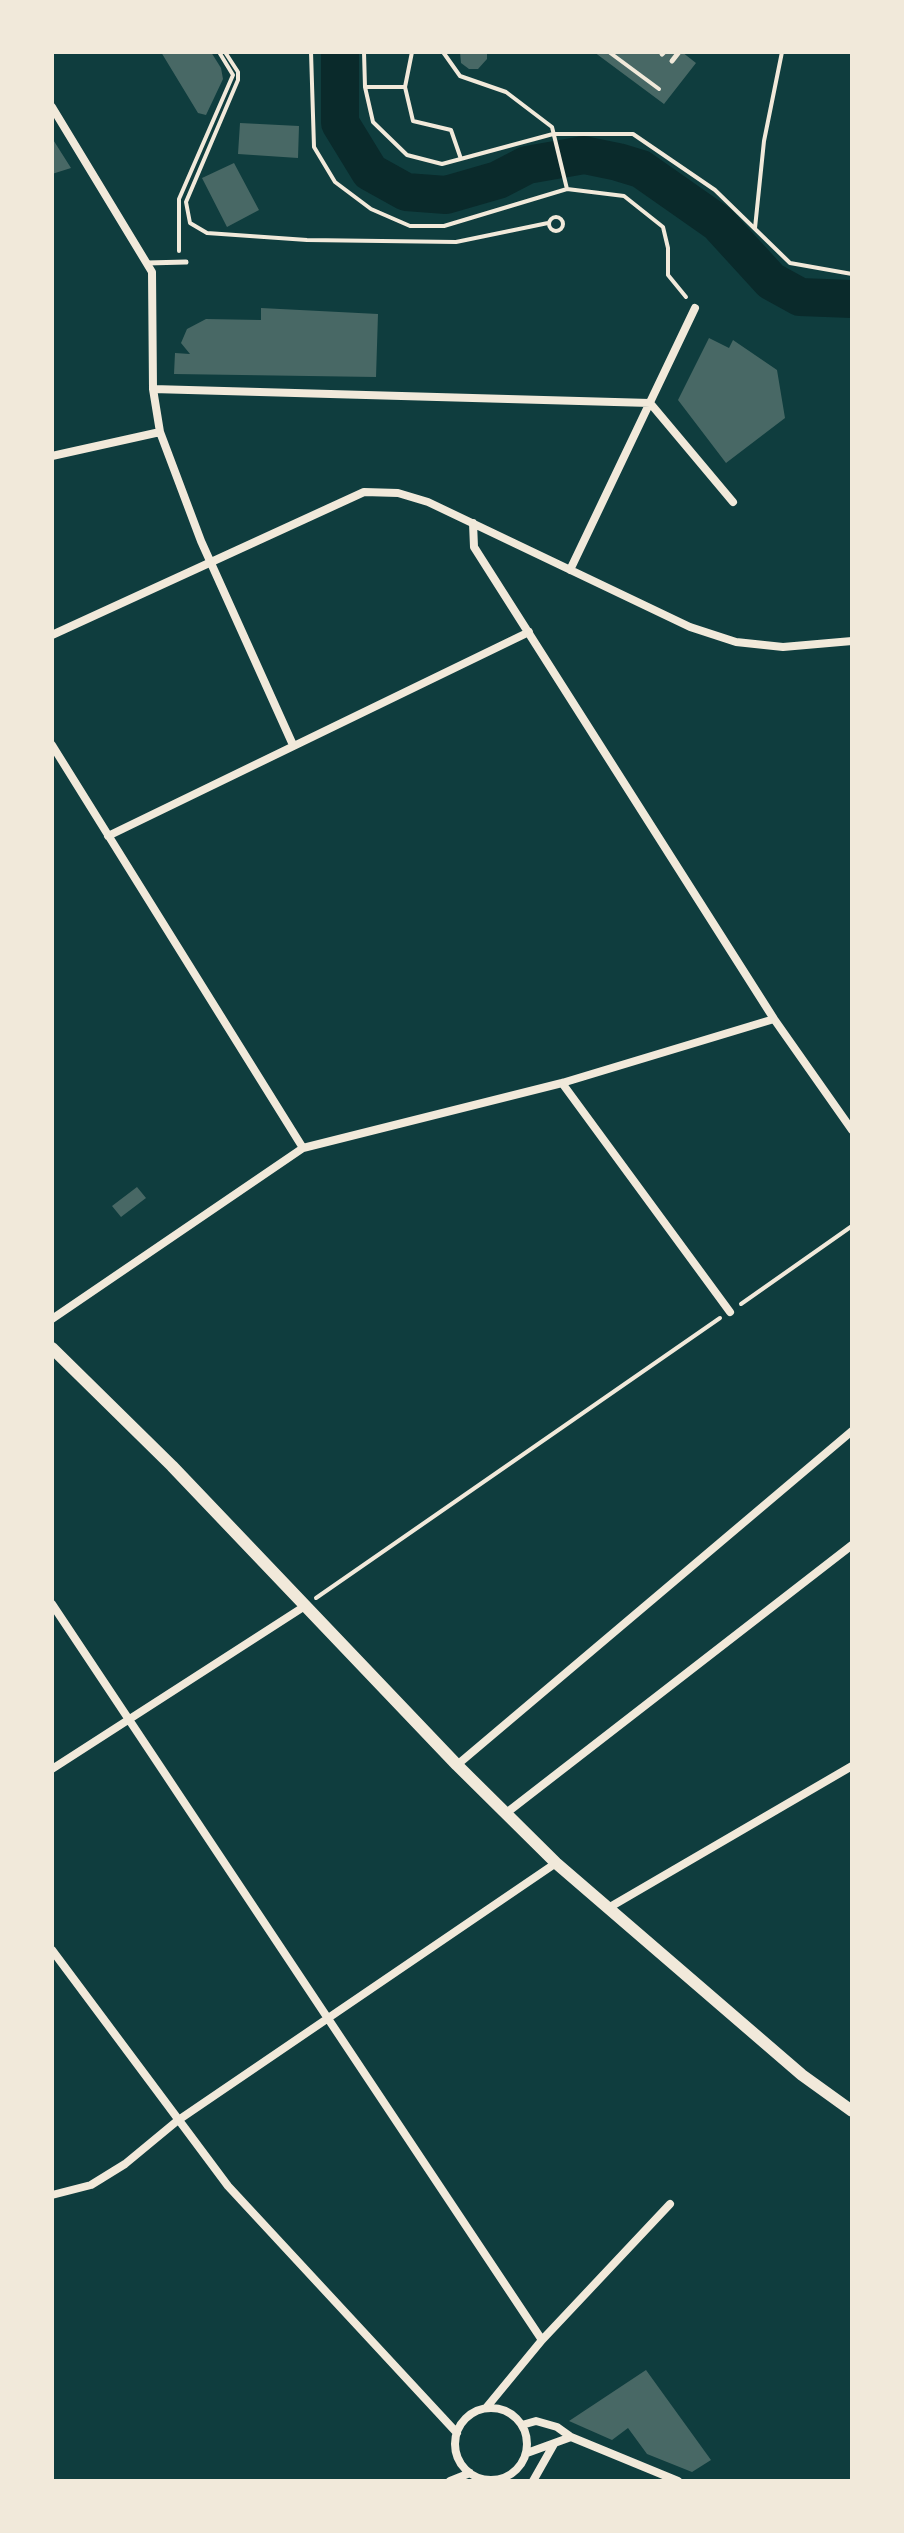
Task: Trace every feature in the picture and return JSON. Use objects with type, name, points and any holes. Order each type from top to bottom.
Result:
[{"type":"street","points":[[52,107],[152,272],[153,389],[160,432],[211,563],[293,745]]},
{"type":"street","points":[[570,570],[695,308]]},
{"type":"street","points":[[153,389],[650,403],[733,502]]},
{"type":"street","points":[[52,456],[160,432]]},
{"type":"street","points":[[52,635],[364,492],[398,493],[428,502],[690,627],[736,642],[783,647],[849,642],[852,652]]},
{"type":"street","points":[[473,523],[474,547],[774,1019],[852,1130]]},
{"type":"street","points":[[108,836],[529,632]]},
{"type":"street","points":[[52,745],[303,1148]]},
{"type":"street","points":[[52,1319],[303,1148],[562,1083],[774,1019]]},
{"type":"street","points":[[562,1083],[730,1312]]},
{"type":"street","points":[[52,1348],[172,1466],[457,1765],[556,1863],[802,2075],[852,2111]]},
{"type":"street","points":[[457,1765],[852,1431]]},
{"type":"street","points":[[505,1814],[852,1545]]},
{"type":"street","points":[[52,1604],[542,2340]]},
{"type":"street","points":[[52,1769],[305,1606]]},
{"type":"street","points":[[610,1907],[852,1766]]},
{"type":"street","points":[[52,2195],[91,2185],[125,2164],[177,2121],[556,1863]]},
{"type":"street","points":[[52,1950],[228,2186],[457,2433]]},
{"type":"street","points":[[52,2186],[64,2193]]},
{"type":"street","points":[[486,2408],[506,2411],[522,2425],[527,2453],[518,2469],[493,2481],[470,2473],[457,2455],[457,2433],[467,2417],[486,2408],[542,2340],[670,2204]]},
{"type":"street","points":[[522,2425],[536,2421],[557,2427],[571,2437],[678,2481]]},
{"type":"street","points":[[527,2453],[571,2437]]},
{"type":"street","points":[[533,2481],[554,2444]]},
{"type":"street","points":[[450,2481],[470,2473]]},
{"type":"lane","points":[[672,61],[679,52]]},
{"type":"lane","points":[[146,263],[182,262]]},
{"type":"path","points":[[182,262],[179,199],[233,75],[219,52]]},
{"type":"path","points":[[225,52],[238,72],[238,80],[186,202],[190,223],[207,233],[307,240],[456,242],[548,223]]},
{"type":"path","points":[[311,52],[314,147],[335,182],[371,209],[410,226],[444,226],[567,189],[624,196],[663,227],[668,248],[668,275],[695,308]]},
{"type":"path","points":[[364,52],[365,87],[373,122],[407,155],[442,164],[553,134],[633,134],[715,190],[790,263],[852,274]]},
{"type":"path","points":[[412,52],[405,87],[413,121],[451,130],[461,159]]},
{"type":"path","points":[[443,52],[460,76],[506,92],[552,127],[567,189]]},
{"type":"path","points":[[609,52],[659,89]]},
{"type":"path","points":[[755,228],[764,141],[782,52]]},
{"type":"path","points":[[365,87],[405,87]]},
{"type":"path","points":[[305,1606],[852,1226]]},
{"type":"building","points":[[161,52],[211,52],[221,68],[223,79],[206,115],[198,113]]},
{"type":"building","points":[[460,52],[487,52],[487,59],[478,69],[469,69],[461,63]]},
{"type":"building","points":[[594,52],[682,52],[696,63],[664,104]]},
{"type":"building","points":[[240,123],[299,126],[298,158],[238,154]]},
{"type":"building","points":[[52,138],[71,168],[52,174]]},
{"type":"building","points":[[234,163],[259,210],[227,227],[202,178]]},
{"type":"building","points":[[261,308],[378,314],[376,377],[174,374],[175,353],[190,354],[181,343],[187,329],[206,319],[261,320]]},
{"type":"building","points":[[709,338],[729,348],[733,340],[777,370],[785,418],[726,463],[678,400]]},
{"type":"building","points":[[137,1187],[146,1198],[121,1217],[112,1206]]},
{"type":"building","points":[[646,2370],[711,2460],[692,2472],[647,2454],[628,2428],[612,2440],[569,2421]]},
{"type":"waterway","points":[[340,52],[340,123],[370,172],[406,192],[446,195],[498,180],[527,165],[584,155],[618,162],[641,169],[718,223],[771,281],[800,297],[852,299]]}]
